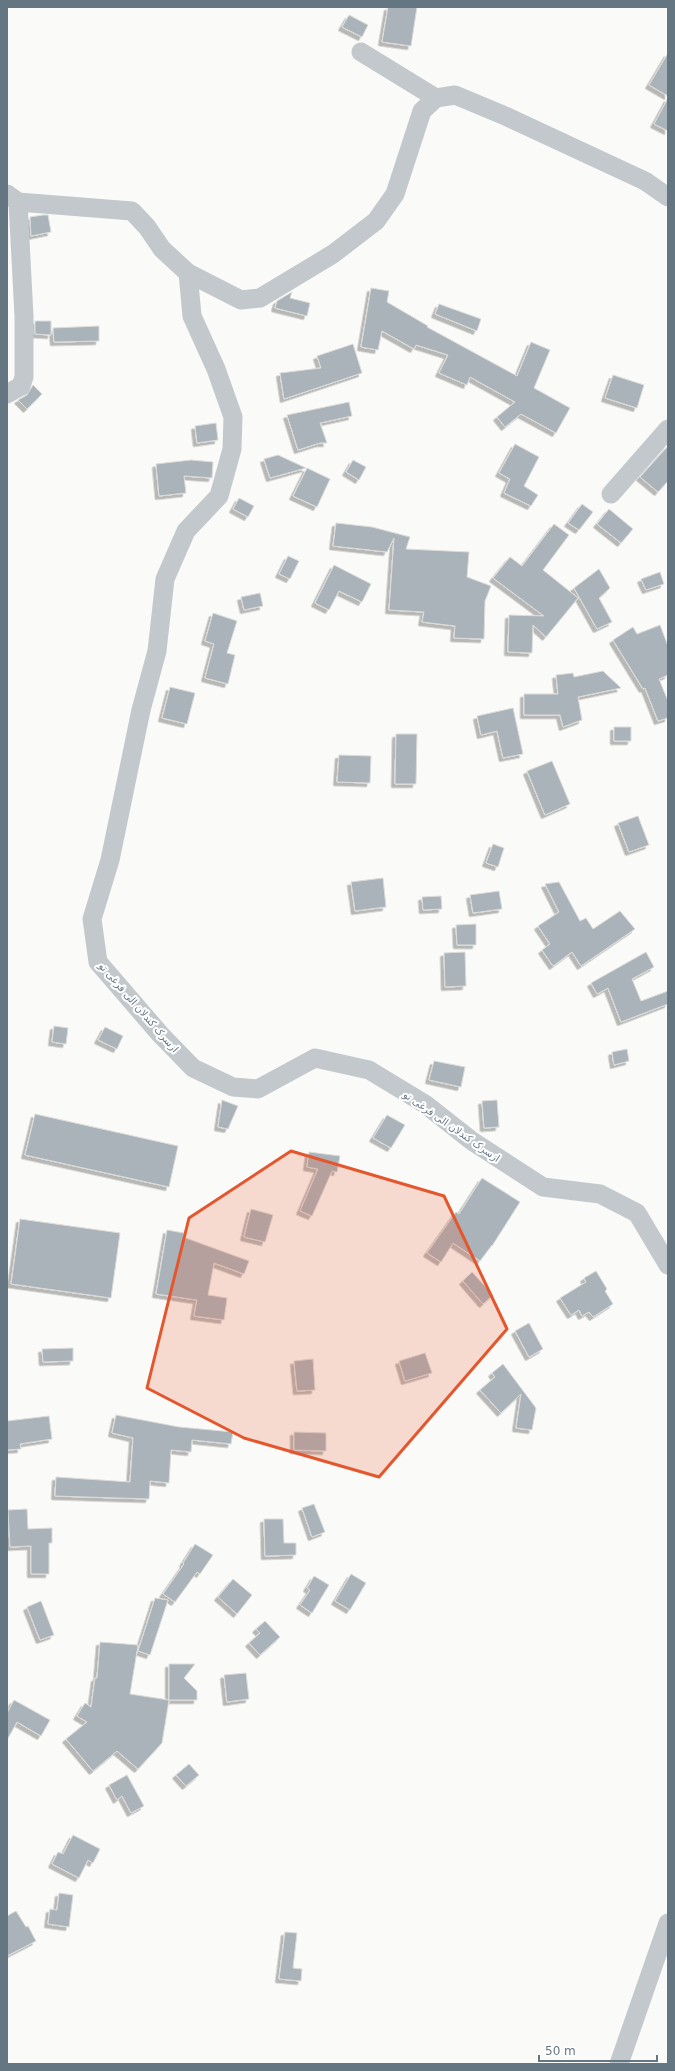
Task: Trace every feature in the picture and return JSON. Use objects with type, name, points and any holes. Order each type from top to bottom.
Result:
[{"type":"street","points":[[361,52],[436,98]]},
{"type":"street","points":[[7,394],[21,386],[24,377],[24,316],[12,198],[132,211],[147,227],[162,249],[188,273],[241,300],[260,298],[333,254],[376,221],[395,194],[422,111],[436,98],[455,95],[503,115],[645,181],[668,197]]},
{"type":"street","name":"ازسرک کندلان الی فرغی تو","points":[[188,273],[192,316],[216,369],[234,417],[232,449],[219,496],[186,531],[165,579],[157,652],[141,710],[110,860],[92,919],[98,962],[160,1034],[193,1068],[233,1087],[258,1089],[316,1058],[369,1070],[425,1104],[472,1141],[543,1187],[600,1194],[637,1213],[668,1264]]},
{"type":"street","points":[[611,494],[668,429]]},
{"type":"street","points":[[619,2064],[668,1923]]},
{"type":"highlighted area","points":[[291,1151],[444,1196],[507,1329],[379,1477],[244,1438],[147,1388],[189,1218]]},
{"type":"building","points":[[388,7],[417,7],[411,46],[382,42]]},
{"type":"building","points":[[349,15],[368,25],[362,37],[342,27]]},
{"type":"building","points":[[668,53],[668,96],[649,85]]},
{"type":"building","points":[[668,98],[668,131],[654,124]]},
{"type":"building","points":[[48,215],[51,232],[31,236],[30,217]]},
{"type":"building","points":[[371,288],[389,291],[387,302],[428,326],[427,327],[517,376],[531,342],[550,350],[534,388],[570,408],[556,433],[521,414],[505,427],[497,417],[515,402],[470,377],[467,385],[439,373],[448,355],[416,345],[414,349],[382,331],[378,350],[361,347]]},
{"type":"building","points":[[292,292],[290,298],[310,303],[307,316],[275,308],[277,301]]},
{"type":"building","points":[[439,304],[481,319],[477,331],[435,314]]},
{"type":"building","points":[[35,321],[51,321],[51,335],[35,334]]},
{"type":"building","points":[[99,326],[99,341],[54,342],[53,328]]},
{"type":"building","points":[[353,344],[362,373],[284,399],[280,373],[321,368],[317,356]]},
{"type":"building","points":[[613,375],[644,385],[637,408],[605,398]]},
{"type":"building","points":[[33,385],[42,394],[27,409],[18,400],[27,395]]},
{"type":"building","points":[[349,402],[352,416],[320,423],[327,443],[320,443],[298,450],[287,415]]},
{"type":"building","points":[[216,423],[218,440],[197,443],[195,426]]},
{"type":"building","points":[[515,444],[539,457],[524,486],[538,495],[531,506],[504,493],[510,479],[499,473]]},
{"type":"building","points":[[668,446],[668,481],[658,492],[640,477]]},
{"type":"building","points":[[278,455],[306,468],[270,478],[264,459]]},
{"type":"building","points":[[191,460],[213,462],[212,478],[184,476],[186,493],[159,496],[156,464]]},
{"type":"building","points":[[353,460],[366,467],[359,480],[346,472]]},
{"type":"building","points":[[307,468],[330,479],[317,507],[293,496]]},
{"type":"building","points":[[239,498],[254,506],[248,517],[233,509]]},
{"type":"building","points":[[582,504],[593,512],[579,530],[568,523]]},
{"type":"building","points":[[609,509],[633,529],[621,543],[597,524]]},
{"type":"building","points":[[336,523],[372,527],[410,537],[406,549],[469,552],[467,577],[491,586],[485,601],[484,639],[454,638],[455,626],[422,622],[424,612],[389,610],[394,538],[387,552],[333,546]]},
{"type":"building","points":[[554,524],[569,535],[543,570],[578,598],[546,637],[533,625],[532,653],[508,652],[509,615],[544,616],[493,578],[510,557],[522,566]]},
{"type":"building","points":[[288,556],[299,561],[290,579],[279,574]]},
{"type":"building","points":[[334,565],[371,584],[362,602],[339,591],[329,610],[315,603]]},
{"type":"building","points":[[599,569],[610,588],[599,598],[612,622],[597,629],[574,588]]},
{"type":"building","points":[[660,572],[664,584],[646,590],[641,579]]},
{"type":"building","points":[[260,593],[263,606],[244,610],[241,597]]},
{"type":"building","points":[[213,613],[237,621],[227,653],[235,655],[228,684],[205,678],[214,644],[205,641]]},
{"type":"building","points":[[660,625],[668,646],[668,675],[659,679],[668,701],[668,718],[658,721],[645,688],[643,689],[613,640],[633,627],[637,634]]},
{"type":"building","points":[[603,671],[621,688],[578,697],[582,720],[563,727],[560,715],[524,715],[524,694],[558,694],[556,675],[573,673],[574,677]]},
{"type":"building","points":[[170,687],[195,693],[187,724],[162,718]]},
{"type":"building","points":[[513,708],[523,754],[503,758],[497,731],[481,735],[477,716]]},
{"type":"building","points":[[614,727],[631,727],[631,741],[614,741]]},
{"type":"building","points":[[396,734],[417,734],[416,784],[395,784]]},
{"type":"building","points":[[339,755],[371,756],[370,783],[337,782]]},
{"type":"building","points":[[552,761],[570,804],[545,815],[527,771]]},
{"type":"building","points":[[638,816],[649,845],[629,852],[618,823]]},
{"type":"building","points":[[493,844],[504,848],[498,867],[486,863]]},
{"type":"building","points":[[383,878],[386,907],[355,911],[351,882]]},
{"type":"building","points":[[559,882],[580,921],[586,918],[593,929],[620,911],[635,929],[581,966],[572,952],[553,966],[542,950],[550,944],[538,926],[559,912],[545,884]]},
{"type":"building","points":[[499,891],[502,909],[473,913],[470,895]]},
{"type":"building","points":[[441,896],[442,909],[423,910],[422,897]]},
{"type":"building","points":[[476,924],[476,945],[457,945],[456,925]]},
{"type":"building","points":[[465,952],[466,986],[445,987],[444,953]]},
{"type":"building","points":[[646,952],[654,967],[632,979],[641,1001],[668,991],[668,1004],[621,1022],[608,988],[597,994],[591,983]]},
{"type":"building","points":[[54,1026],[68,1028],[66,1044],[52,1042]]},
{"type":"building","points":[[105,1027],[123,1036],[117,1049],[98,1040]]},
{"type":"building","points":[[627,1049],[629,1061],[614,1065],[612,1052]]},
{"type":"building","points":[[434,1061],[465,1067],[461,1087],[429,1080]]},
{"type":"building","points":[[222,1100],[238,1106],[228,1129],[218,1127]]},
{"type":"building","points":[[497,1100],[499,1127],[484,1128],[482,1101]]},
{"type":"building","points":[[35,1114],[178,1146],[169,1187],[25,1155]]},
{"type":"building","points":[[387,1115],[405,1125],[391,1148],[373,1138]]},
{"type":"building","points":[[309,1152],[340,1156],[337,1172],[332,1171],[312,1216],[300,1211],[318,1169],[307,1167]]},
{"type":"building","points":[[482,1178],[520,1202],[492,1246],[480,1261],[453,1243],[441,1262],[427,1253],[456,1212],[459,1214]]},
{"type":"building","points":[[251,1209],[273,1215],[265,1242],[244,1237]]},
{"type":"building","points":[[20,1219],[120,1233],[111,1298],[11,1284]]},
{"type":"building","points":[[167,1230],[184,1233],[183,1237],[249,1261],[244,1274],[214,1263],[208,1295],[227,1298],[224,1320],[194,1316],[197,1300],[156,1294]]},
{"type":"building","points":[[596,1271],[607,1289],[605,1291],[613,1304],[593,1317],[589,1312],[582,1316],[579,1310],[571,1315],[560,1298],[586,1282],[584,1278]]},
{"type":"building","points":[[472,1272],[493,1295],[483,1304],[463,1281]]},
{"type":"building","points":[[529,1323],[543,1349],[529,1357],[515,1331]]},
{"type":"building","points":[[73,1348],[73,1361],[43,1362],[42,1349]]},
{"type":"building","points":[[425,1353],[432,1373],[405,1381],[399,1361]]},
{"type":"building","points":[[313,1359],[315,1390],[297,1391],[294,1361]]},
{"type":"building","points":[[503,1364],[536,1408],[532,1430],[516,1428],[521,1394],[501,1413],[480,1390],[495,1377],[492,1373]]},
{"type":"building","points":[[116,1415],[179,1427],[233,1432],[231,1444],[192,1440],[191,1452],[171,1450],[169,1483],[150,1481],[149,1499],[55,1496],[56,1477],[130,1482],[133,1438],[112,1433]]},
{"type":"building","points":[[49,1416],[52,1439],[20,1444],[21,1449],[7,1450],[7,1421]]},
{"type":"building","points":[[294,1432],[326,1433],[326,1451],[294,1450]]},
{"type":"building","points":[[314,1504],[325,1532],[312,1537],[302,1508]]},
{"type":"building","points":[[27,1509],[28,1529],[52,1528],[52,1543],[49,1543],[49,1574],[31,1574],[31,1546],[10,1547],[8,1510]]},
{"type":"building","points":[[264,1519],[283,1519],[284,1543],[296,1543],[296,1555],[265,1556]]},
{"type":"building","points":[[195,1544],[213,1555],[200,1574],[197,1572],[175,1602],[163,1594],[184,1564],[183,1563]]},
{"type":"building","points":[[351,1574],[366,1583],[350,1610],[335,1601]]},
{"type":"building","points":[[314,1576],[329,1585],[312,1613],[300,1605],[310,1590],[307,1588]]},
{"type":"building","points":[[233,1579],[252,1595],[237,1614],[218,1597]]},
{"type":"building","points":[[155,1598],[168,1600],[150,1655],[138,1651]]},
{"type":"building","points":[[41,1601],[54,1635],[40,1640],[27,1607]]},
{"type":"building","points":[[265,1621],[280,1637],[260,1655],[249,1643],[260,1633],[256,1629]]},
{"type":"building","points":[[100,1642],[138,1645],[130,1694],[169,1700],[162,1743],[138,1769],[117,1751],[93,1771],[66,1739],[87,1722],[77,1716],[85,1703],[91,1707],[95,1678],[97,1678]]},
{"type":"building","points":[[169,1664],[195,1664],[184,1678],[197,1691],[197,1700],[169,1700]]},
{"type":"building","points":[[246,1673],[249,1699],[227,1702],[224,1675]]},
{"type":"building","points":[[14,1700],[50,1720],[41,1736],[17,1722],[7,1740],[7,1713]]},
{"type":"building","points":[[189,1764],[199,1775],[186,1786],[176,1775]]},
{"type":"building","points":[[127,1775],[144,1806],[131,1813],[122,1796],[117,1800],[109,1785]]},
{"type":"building","points":[[73,1835],[100,1849],[93,1863],[88,1860],[79,1878],[52,1864],[58,1852],[63,1854]]},
{"type":"building","points":[[59,1893],[73,1895],[69,1927],[48,1924],[50,1909],[57,1910]]},
{"type":"building","points":[[16,1911],[26,1927],[28,1926],[36,1941],[7,1956],[7,1916]]},
{"type":"building","points":[[285,1932],[297,1933],[293,1968],[302,1969],[301,1981],[279,1979]]}]
